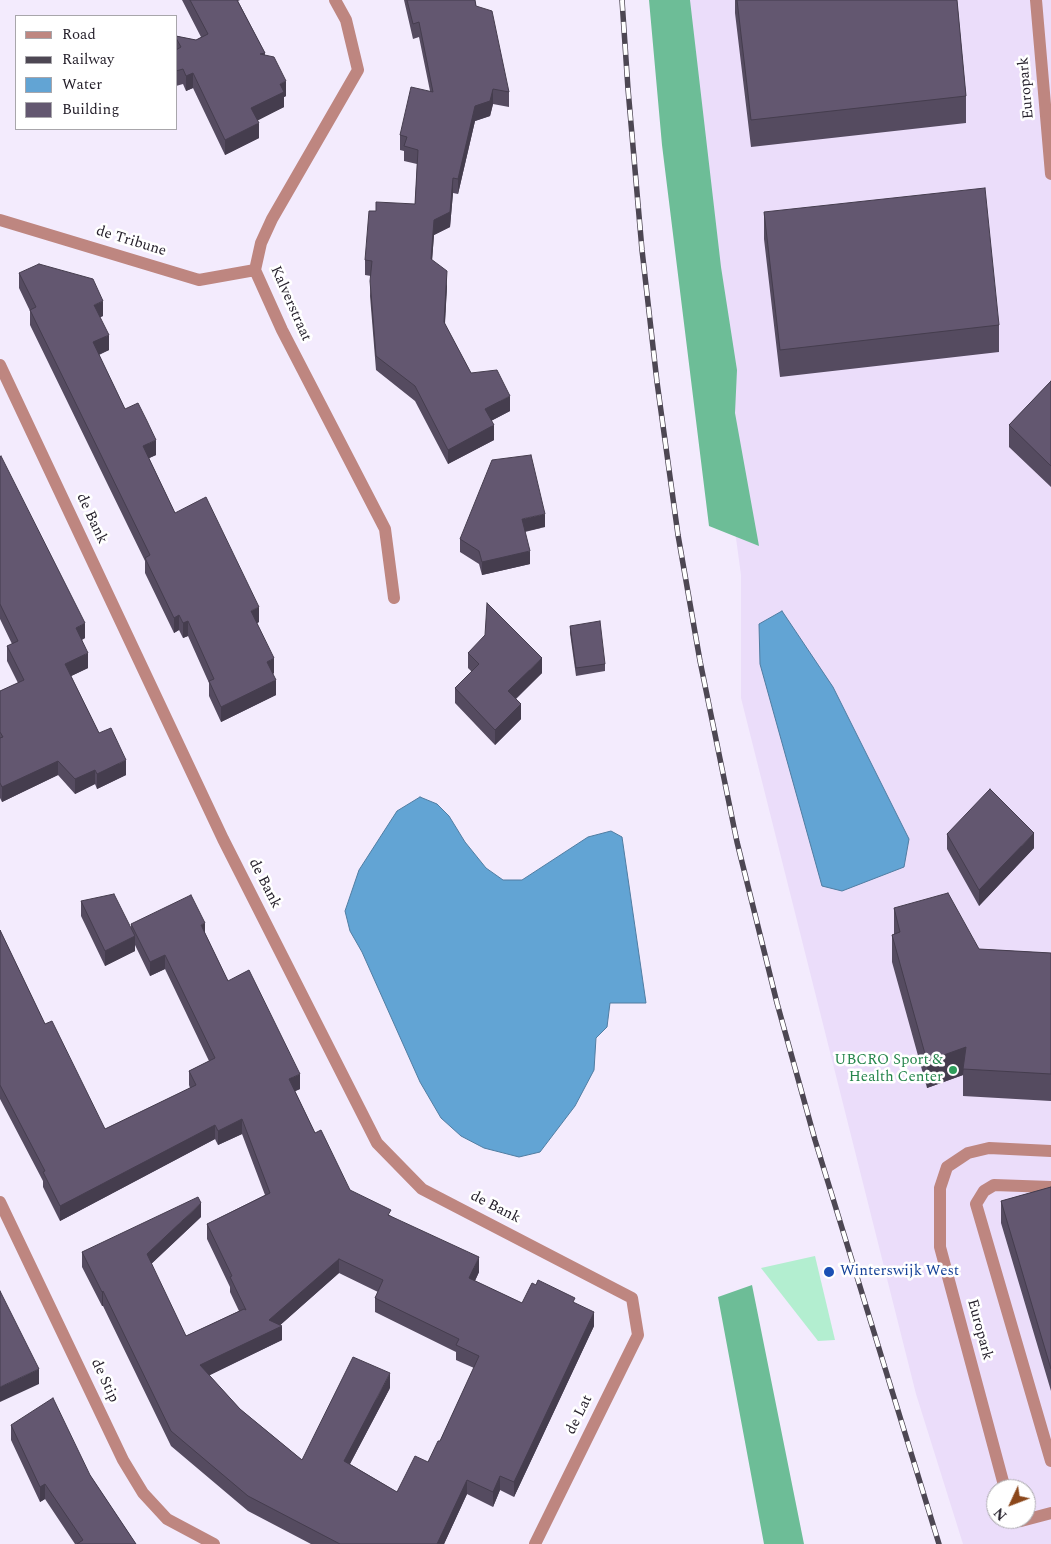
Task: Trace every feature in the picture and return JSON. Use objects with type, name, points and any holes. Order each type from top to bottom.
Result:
[{"type":"street","name":"Kalverstraat","points":[[335,0],[346,20],[358,70],[272,219],[261,243],[255,270],[282,330],[384,529],[394,598]]},
{"type":"street","name":"Europark","points":[[1036,0],[1051,174]]},
{"type":"street","name":"de Tribune","points":[[0,220],[199,280],[255,270]]},
{"type":"street","name":"de Bank","points":[[0,365],[223,840],[377,1143],[422,1189],[632,1298]]},
{"type":"street","name":"Europark","points":[[1002,1479],[940,1247],[940,1188],[947,1167],[968,1153],[989,1148],[1051,1151]]},
{"type":"street","points":[[1051,1187],[994,1185],[984,1191],[976,1204],[1051,1461]]},
{"type":"street","name":"de Stip","points":[[0,1202],[123,1460],[143,1493],[167,1519],[214,1544]]},
{"type":"street","name":"de Lat","points":[[535,1544],[638,1335],[632,1298]]},
{"type":"street","points":[[1036,1518],[1051,1513]]},
{"type":"shaded area","points":[[672,0],[1051,0],[1051,1544],[963,1544],[916,1394],[741,698],[741,575],[682,140]]},
{"type":"green space","points":[[649,0],[690,0],[721,267],[737,370],[735,413],[759,546],[709,526],[662,145]]},
{"type":"green space","points":[[815,1256],[835,1340],[818,1341],[761,1268]]},
{"type":"green space","points":[[752,1285],[804,1544],[764,1544],[718,1297]]},
{"type":"water","points":[[782,611],[833,687],[909,839],[904,867],[842,891],[822,886],[760,664],[759,624]]},
{"type":"water","points":[[420,797],[437,804],[449,816],[465,842],[486,868],[503,880],[522,880],[588,837],[611,831],[622,837],[646,1003],[610,1003],[607,1027],[596,1038],[594,1070],[575,1106],[540,1152],[519,1157],[484,1148],[461,1136],[441,1118],[420,1082],[362,952],[350,931],[345,911],[359,870],[397,811]]},
{"type":"building","points":[[190,0],[237,0],[265,53],[260,54],[274,57],[286,81],[280,84],[284,92],[251,108],[259,123],[225,140],[193,73],[186,76],[183,69],[178,70],[178,49],[181,47],[178,36],[196,40],[208,34]]},
{"type":"building","points":[[407,0],[475,0],[476,6],[492,11],[509,92],[493,89],[490,101],[475,106],[458,179],[453,178],[450,212],[434,220],[431,259],[447,271],[444,322],[471,373],[497,370],[510,396],[485,409],[494,425],[448,450],[415,386],[376,356],[370,281],[372,261],[365,260],[369,211],[376,211],[376,202],[415,204],[418,150],[404,146],[407,137],[400,135],[411,87],[433,92],[419,22],[413,24]]},
{"type":"building","points":[[737,0],[957,0],[966,96],[751,120]]},
{"type":"building","points":[[985,188],[999,325],[780,350],[764,212]]},
{"type":"building","points":[[39,264],[93,279],[103,301],[94,305],[109,335],[93,342],[125,409],[138,403],[147,421],[156,440],[143,446],[175,513],[206,497],[259,607],[251,611],[274,658],[267,662],[276,680],[221,707],[209,681],[214,679],[188,621],[183,623],[179,615],[174,618],[145,558],[150,555],[30,310],[36,307],[19,273]]},
{"type":"building","points":[[1051,381],[1051,466],[1009,425]]},
{"type":"building","points":[[531,455],[545,514],[522,519],[530,551],[482,562],[479,551],[460,539],[492,460]]},
{"type":"building","points":[[1,456],[85,623],[76,628],[88,653],[65,664],[99,733],[111,728],[126,760],[97,774],[95,770],[75,779],[58,761],[2,787],[0,783],[0,738],[3,737],[0,732],[0,691],[24,680],[7,646],[18,641],[0,604]]},
{"type":"building","points":[[487,603],[542,658],[508,691],[521,704],[495,730],[455,688],[479,664],[468,653],[485,635]]},
{"type":"building","points":[[600,621],[605,664],[576,668],[570,626]]},
{"type":"building","points":[[990,789],[1034,833],[979,890],[947,834]]},
{"type":"building","points":[[948,893],[979,949],[1051,953],[1051,1074],[963,1069],[966,1047],[927,1061],[892,935],[900,932],[894,908]]},
{"type":"building","points":[[114,894],[135,936],[105,951],[81,901]]},
{"type":"building","points":[[191,895],[205,923],[201,925],[228,981],[249,970],[300,1074],[289,1079],[315,1133],[321,1130],[350,1190],[391,1210],[388,1215],[479,1257],[469,1278],[522,1303],[532,1283],[536,1285],[538,1280],[575,1298],[573,1302],[594,1312],[514,1482],[500,1476],[493,1492],[467,1480],[437,1544],[340,1544],[248,1496],[171,1431],[82,1252],[198,1197],[201,1203],[147,1254],[186,1336],[244,1309],[246,1310],[207,1224],[270,1193],[242,1119],[218,1131],[215,1125],[60,1206],[43,1172],[45,1171],[0,1085],[0,930],[45,1024],[52,1021],[105,1129],[196,1085],[189,1071],[215,1058],[165,955],[150,962],[131,924]],"holes":[[[339,1259],[383,1280],[375,1298],[459,1339],[456,1345],[479,1356],[440,1441],[438,1441],[428,1462],[415,1456],[397,1492],[344,1461],[390,1373],[353,1357],[302,1460],[240,1409],[200,1365],[282,1326],[269,1320]]]},
{"type":"building","points":[[1051,1187],[1051,1369],[1001,1201]]},
{"type":"building","points":[[0,1291],[39,1369],[0,1387]]},
{"type":"building","points":[[53,1398],[90,1475],[136,1544],[77,1544],[83,1540],[45,1484],[40,1487],[11,1425]]},
{"type":"railway","points":[[622,0],[642,250],[657,382],[678,535],[700,661],[737,842],[777,1003],[815,1140],[939,1544]]},
{"type":"place","name":"UBCRO Sport & Health Center","points":[[953,1070]]},
{"type":"place","name":"Winterswijk West","points":[[829,1272]]}]
